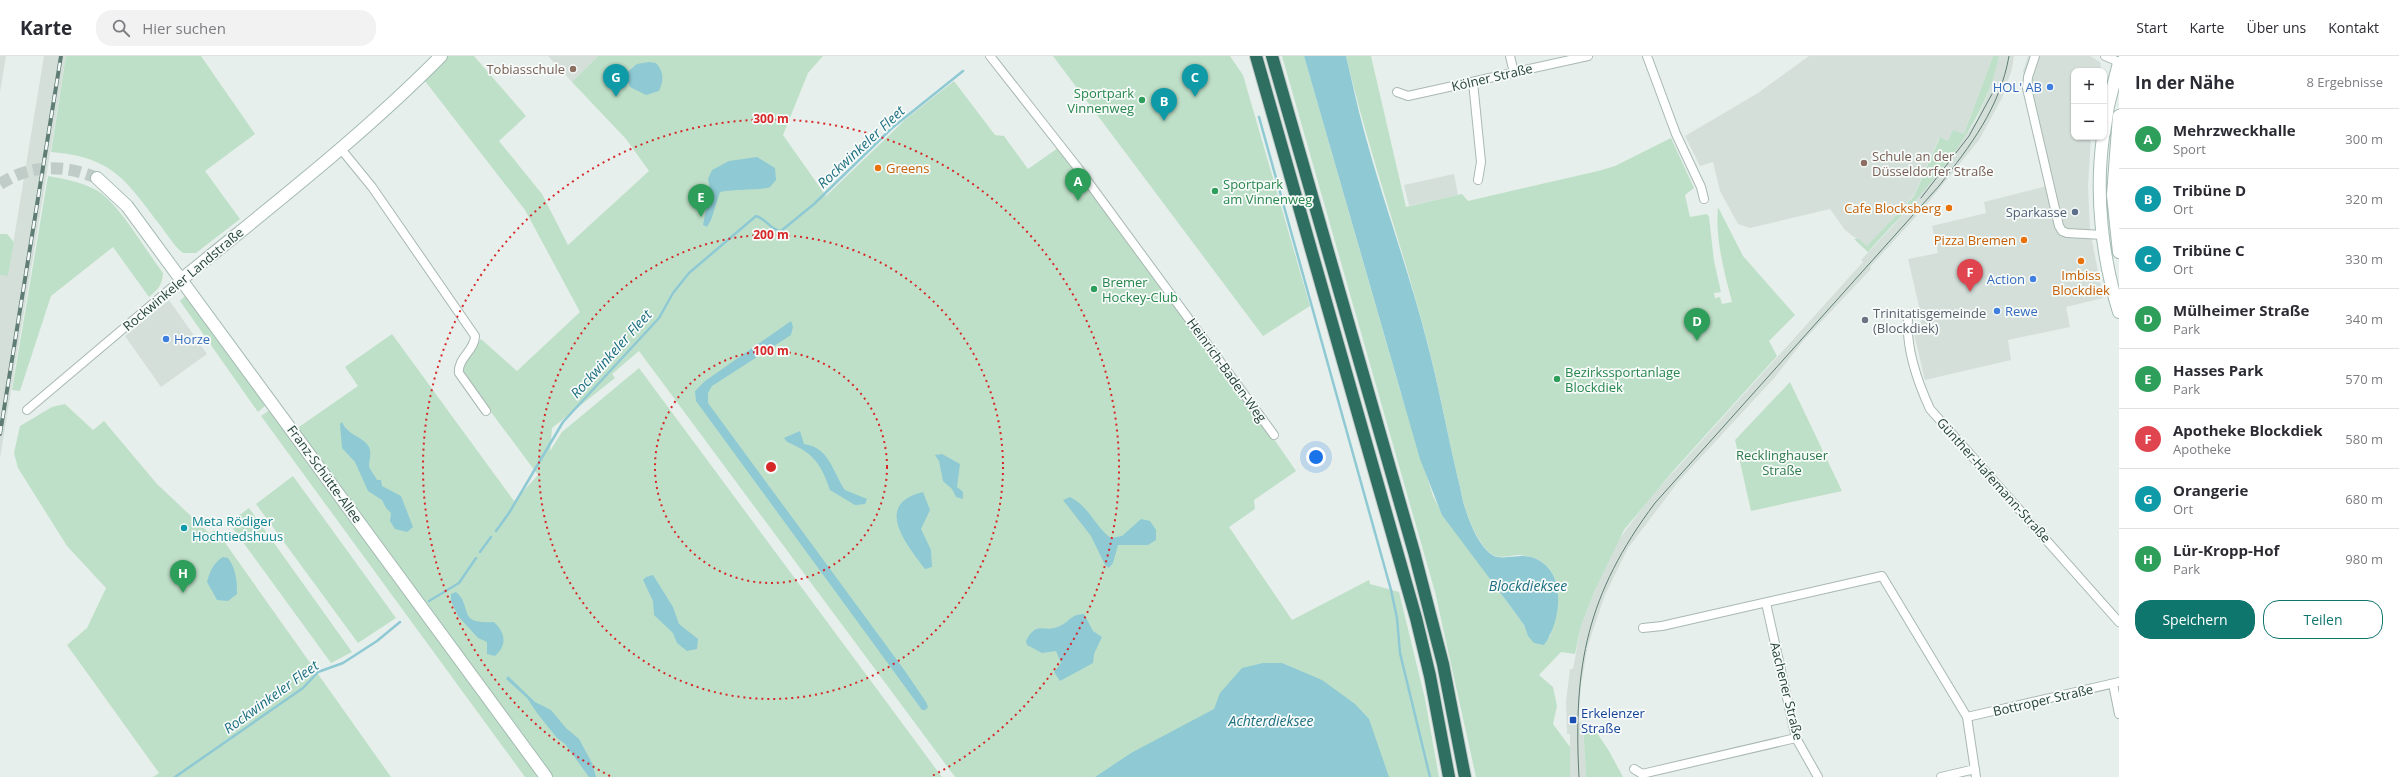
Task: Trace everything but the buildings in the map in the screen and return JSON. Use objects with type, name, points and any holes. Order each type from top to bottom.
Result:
[{"type":"highway","points":[[1256,56],[1412,603],[1430,676],[1450,777]]},
{"type":"highway","points":[[1272,56],[1414,552],[1443,664],[1465,777]]},
{"type":"main road","name":"Rockwinkeler Landstraße","points":[[182,279],[340,149],[378,116],[441,56]]},
{"type":"main road","points":[[2107,113],[2119,62]]},
{"type":"main road","points":[[2119,116],[2113,195],[2119,252]]},
{"type":"main road","points":[[2103,140],[2100,190],[2103,235],[2108,269],[2119,312]]},
{"type":"main road","name":"Franz-Schütte-Allee","points":[[97,178],[124,201],[546,777]]},
{"type":"street","name":"Heinrich-Baden-Weg","points":[[990,56],[1078,168],[1274,435]]},
{"type":"street","points":[[1510,56],[1514,73]]},
{"type":"street","name":"Kölner Straße","points":[[1397,92],[1408,96],[1588,56]]},
{"type":"street","points":[[1647,56],[1676,134],[1701,187],[1704,199]]},
{"type":"street","points":[[2035,56],[2028,77],[2027,88],[2059,226],[2062,231],[2067,233],[2103,235]]},
{"type":"street","points":[[2105,56],[2119,62]]},
{"type":"street","points":[[1473,82],[1481,162],[1478,180]]},
{"type":"street","points":[[340,149],[372,187],[475,336],[475,342],[458,368],[459,373],[486,412]]},
{"type":"street","name":"Rockwinkeler Landstraße","points":[[27,410],[182,279]]},
{"type":"street","name":"Günther-Hafemann-Straße","points":[[1908,319],[1907,332],[1918,376],[1930,409],[2119,622]]},
{"type":"street","points":[[1643,628],[1766,603],[1882,576],[1967,717],[1976,773],[1941,777]]},
{"type":"street","name":"Aachener Straße","points":[[1766,603],[1796,738],[1818,777]]},
{"type":"street","points":[[2116,683],[2119,714]]},
{"type":"street","name":"Bottroper Straße","points":[[1967,717],[2116,683]]},
{"type":"street","points":[[1634,770],[1642,774],[1796,738]]},
{"type":"shaded area","points":[[0,56],[6,56],[0,92]]},
{"type":"shaded area","points":[[44,56],[66,56],[0,458],[0,275],[8,275]]},
{"type":"shaded area","name":"Tobiasschule","points":[[548,56],[598,56],[572,82]]},
{"type":"shaded area","name":"Schule an der Düsseldorfer Straße","points":[[1809,56],[1993,56],[1964,134],[1948,141],[1939,138],[1914,195],[1867,247],[1845,230],[1830,209],[1750,228],[1738,224],[1720,191],[1713,162],[1700,166],[1685,136],[1758,93]]},
{"type":"shaded area","points":[[1999,56],[2014,56],[2012,69],[2002,98],[1979,140],[1922,210],[1870,267],[1871,269],[1803,341],[1775,377],[1678,482],[1628,548],[1605,595],[1588,645],[1581,685],[1578,722],[1583,723],[1586,777],[1570,777],[1570,734],[1567,734],[1566,701],[1570,669],[1573,669],[1581,626],[1614,546],[1650,498],[1863,262],[1861,260],[1940,171],[1976,121],[1988,93]]},
{"type":"shaded area","points":[[2028,56],[2090,56],[2100,62],[2101,68],[2071,68],[2071,140],[2091,140],[2088,186],[2090,230],[2103,298],[2066,307],[2070,327],[2008,340],[2011,360],[1925,380],[1914,334],[1922,319],[1908,259],[1938,253],[1932,226],[1986,213],[1984,202],[2047,186],[2023,71]]},
{"type":"shaded area","points":[[1454,174],[1458,195],[1409,206],[1404,185]]},
{"type":"shaded area","points":[[169,300],[207,354],[161,387],[125,336]]},
{"type":"green space","points":[[66,56],[201,56],[255,134],[205,171],[240,219],[196,253],[183,253],[137,195],[115,173],[103,165],[89,159],[51,152]]},
{"type":"green space","points":[[448,56],[474,56],[526,116],[499,141],[542,194],[568,245],[649,171],[626,139],[572,82],[598,56],[823,56],[808,73],[783,135],[826,196],[907,118],[954,81],[995,135],[1004,136],[1028,169],[1058,148],[1250,404],[1296,471],[1254,500],[1255,509],[1229,527],[1292,620],[1369,580],[1370,584],[1399,592],[1425,699],[1439,777],[955,777],[639,351],[612,374],[615,378],[552,428],[550,451],[562,432],[639,368],[942,777],[551,777],[296,429],[358,386],[345,367],[392,334],[514,501],[538,475],[461,372],[462,365],[481,339],[517,371],[580,312],[525,210],[425,81]]},
{"type":"green space","name":"Sportpark am Vinnenweg","points":[[1053,56],[1230,56],[1243,75],[1310,306],[1263,336]]},
{"type":"green space","points":[[1282,56],[1304,56],[1400,390],[1433,496],[1443,515],[1524,625],[1528,636],[1550,637],[1558,604],[1556,584],[1548,567],[1540,561],[1531,557],[1519,555],[1503,557],[1493,555],[1480,541],[1468,517],[1427,341],[1365,128],[1346,56],[1371,56],[1406,207],[1462,194],[1468,201],[1598,171],[1615,166],[1671,138],[1694,188],[1685,195],[1690,217],[1707,214],[1709,217],[1714,261],[1721,292],[1714,293],[1715,298],[1720,297],[1722,304],[1732,302],[1723,267],[1719,243],[1717,219],[1718,207],[1743,256],[1795,315],[1769,341],[1777,356],[1674,470],[1624,530],[1594,592],[1581,626],[1575,654],[1561,652],[1539,675],[1553,687],[1557,706],[1553,724],[1570,747],[1570,777],[1476,777],[1435,592]]},
{"type":"green space","points":[[1993,56],[1999,56],[1991,85],[1979,113],[1964,139],[1928,186],[1868,252],[1854,239],[1859,239],[1867,246],[1914,196],[1940,137],[1948,141],[1953,130],[1964,134]]},
{"type":"green space","points":[[48,176],[86,185],[98,191],[106,198],[124,217],[163,273],[162,281],[155,292],[149,297],[113,247],[51,296],[20,391],[12,390]]},
{"type":"green space","points":[[0,234],[7,234],[14,242],[8,276],[0,275]]},
{"type":"green space","points":[[185,296],[209,320],[266,405],[258,412],[180,301]]},
{"type":"green space","name":"Recklinghauser Straße","points":[[1790,382],[1842,491],[1751,511],[1735,440]]},
{"type":"green space","points":[[65,404],[93,430],[104,421],[157,484],[209,533],[216,530],[391,777],[153,777],[159,773],[67,645],[87,628],[106,588],[67,546],[18,468],[14,453],[20,426],[52,407]]},
{"type":"green space","points":[[270,410],[542,777],[525,777],[261,416]]},
{"type":"green space","points":[[293,476],[396,618],[358,643],[256,504]]},
{"type":"green space","points":[[249,508],[352,652],[331,663],[229,523]]},
{"type":"green space","points":[[1583,723],[1591,724],[1609,751],[1623,777],[1586,777]]},
{"type":"water","name":"Blockdieksee","points":[[1304,56],[1346,56],[1371,158],[1427,342],[1454,462],[1465,507],[1471,523],[1484,548],[1494,556],[1531,557],[1543,563],[1551,572],[1556,583],[1558,609],[1555,622],[1544,645],[1534,643],[1528,636],[1524,625],[1442,515],[1420,459]]},
{"type":"water","points":[[649,62],[656,63],[659,66],[662,73],[662,83],[659,91],[646,95],[630,87],[625,74],[637,64]]},
{"type":"water","points":[[757,157],[775,168],[776,180],[770,187],[767,188],[720,192],[711,220],[707,227],[703,225],[710,189],[708,179],[712,170],[729,161]]},
{"type":"water","points":[[791,321],[793,327],[791,335],[712,386],[708,393],[708,403],[905,671],[926,702],[928,707],[925,710],[922,710],[696,401],[695,391],[705,381]]},
{"type":"water","points":[[342,422],[348,430],[363,440],[369,447],[369,466],[377,480],[381,480],[382,486],[401,496],[413,527],[407,532],[395,529],[390,521],[391,513],[386,508],[382,500],[368,491],[355,462],[342,448],[340,424]]},
{"type":"water","points":[[800,431],[804,444],[813,446],[820,450],[829,461],[845,490],[867,499],[865,504],[855,505],[830,490],[820,466],[815,460],[804,450],[787,442],[784,438]]},
{"type":"water","points":[[942,454],[960,464],[957,487],[963,492],[963,499],[956,497],[952,489],[943,481],[939,461],[935,455]]},
{"type":"water","points":[[923,492],[930,510],[921,529],[931,550],[932,567],[925,569],[903,537],[898,526],[897,515],[900,506],[908,498]]},
{"type":"water","points":[[1070,497],[1077,501],[1087,511],[1111,538],[1122,536],[1141,519],[1150,521],[1156,530],[1156,540],[1148,545],[1118,545],[1113,563],[1109,568],[1105,565],[1091,536],[1063,500]]},
{"type":"water","points":[[223,557],[228,558],[231,562],[236,579],[237,594],[228,601],[217,600],[207,582],[212,568]]},
{"type":"water","points":[[653,575],[673,607],[679,624],[698,639],[697,649],[687,651],[677,643],[673,633],[654,615],[653,601],[643,580],[646,577]]},
{"type":"water","points":[[456,592],[461,597],[470,618],[474,621],[494,622],[498,626],[504,639],[502,648],[495,656],[487,654],[487,642],[478,638],[458,616],[451,601],[451,594]]},
{"type":"water","points":[[1084,614],[1093,631],[1102,637],[1094,654],[1093,663],[1060,681],[1054,672],[1061,663],[1056,651],[1042,653],[1027,645],[1026,641],[1034,630],[1041,628],[1054,628],[1064,624],[1075,616]]},
{"type":"water","name":"Achterdieksee","points":[[1263,663],[1282,663],[1322,680],[1355,704],[1369,719],[1389,777],[1095,777],[1131,753],[1214,709],[1220,693],[1242,668]]},
{"type":"water","points":[[508,676],[535,702],[551,710],[566,728],[579,739],[592,763],[596,777],[589,777],[565,744],[557,738],[527,698],[506,679]]},
{"type":"waterway","name":"Rockwinkeler Fleet","points":[[496,531],[509,513],[563,422],[659,318],[673,293],[689,273],[756,216],[763,219],[774,229],[781,231],[814,204],[892,128],[963,71]]},
{"type":"waterway","points":[[1259,117],[1391,590],[1397,618],[1400,653],[1430,777]]},
{"type":"waterway","name":"Rockwinkeler Fleet","points":[[480,552],[491,537]]},
{"type":"waterway","name":"Rockwinkeler Fleet","points":[[429,601],[459,583],[476,558]]},
{"type":"waterway","name":"Rockwinkeler Fleet","points":[[175,777],[303,688],[318,672],[343,663],[377,641],[400,622]]},
{"type":"tunnel","points":[[0,184],[12,177],[48,168],[72,170],[97,178]]},
{"type":"tram line","points":[[1579,777],[1579,700],[1582,665],[1589,632],[1599,600],[1614,568],[1632,536],[1655,503],[1939,186],[1962,156],[1982,126],[1999,93],[2009,56]]},
{"type":"tram line","points":[[1921,198],[1969,136],[1992,94]]},
{"type":"railway","points":[[0,434],[61,56]]},
{"type":"place","name":"Tobiasschule","points":[[573,69]]},
{"type":"place","name":"HOL' AB","points":[[2050,87]]},
{"type":"place","name":"Orangerie","points":[[616,97]]},
{"type":"place","name":"Tribüne C","points":[[1195,97]]},
{"type":"place","name":"Sportpark Vinnenweg","points":[[1142,100]]},
{"type":"place","name":"Tribüne D","points":[[1164,121]]},
{"type":"place","name":"Schule an der Düsseldorfer Straße","points":[[1864,163]]},
{"type":"place","name":"Greens","points":[[878,168]]},
{"type":"place","name":"Sportpark am Vinnenweg","points":[[1215,191]]},
{"type":"place","name":"Mehrzweckhalle","points":[[1078,201]]},
{"type":"place","name":"Cafe Blocksberg","points":[[1949,208]]},
{"type":"place","name":"Sparkasse","points":[[2075,212]]},
{"type":"place","name":"Hasses Park","points":[[701,217]]},
{"type":"place","name":"Pizza Bremen","points":[[2024,240]]},
{"type":"place","name":"Imbiss Blockdiek","points":[[2081,261]]},
{"type":"place","name":"Action","points":[[2033,279]]},
{"type":"place","name":"Bremer Hockey-Club","points":[[1094,289]]},
{"type":"place","name":"Apotheke Blockdiek","points":[[1970,292]]},
{"type":"place","name":"Rewe","points":[[1997,311]]},
{"type":"place","name":"Trinitatisgemeinde (Blockdiek)","points":[[1865,320]]},
{"type":"place","name":"Horze","points":[[166,339]]},
{"type":"place","name":"Mülheimer Straße","points":[[1697,341]]},
{"type":"place","name":"Bezirkssportanlage Blockdiek","points":[[1557,379]]},
{"type":"place","name":"Meta Rödiger Hochtiedshuus","points":[[184,528]]},
{"type":"place","name":"Lür-Kropp-Hof","points":[[183,593]]},
{"type":"place","name":"Erkelenzer Straße","points":[[1573,720]]}]
